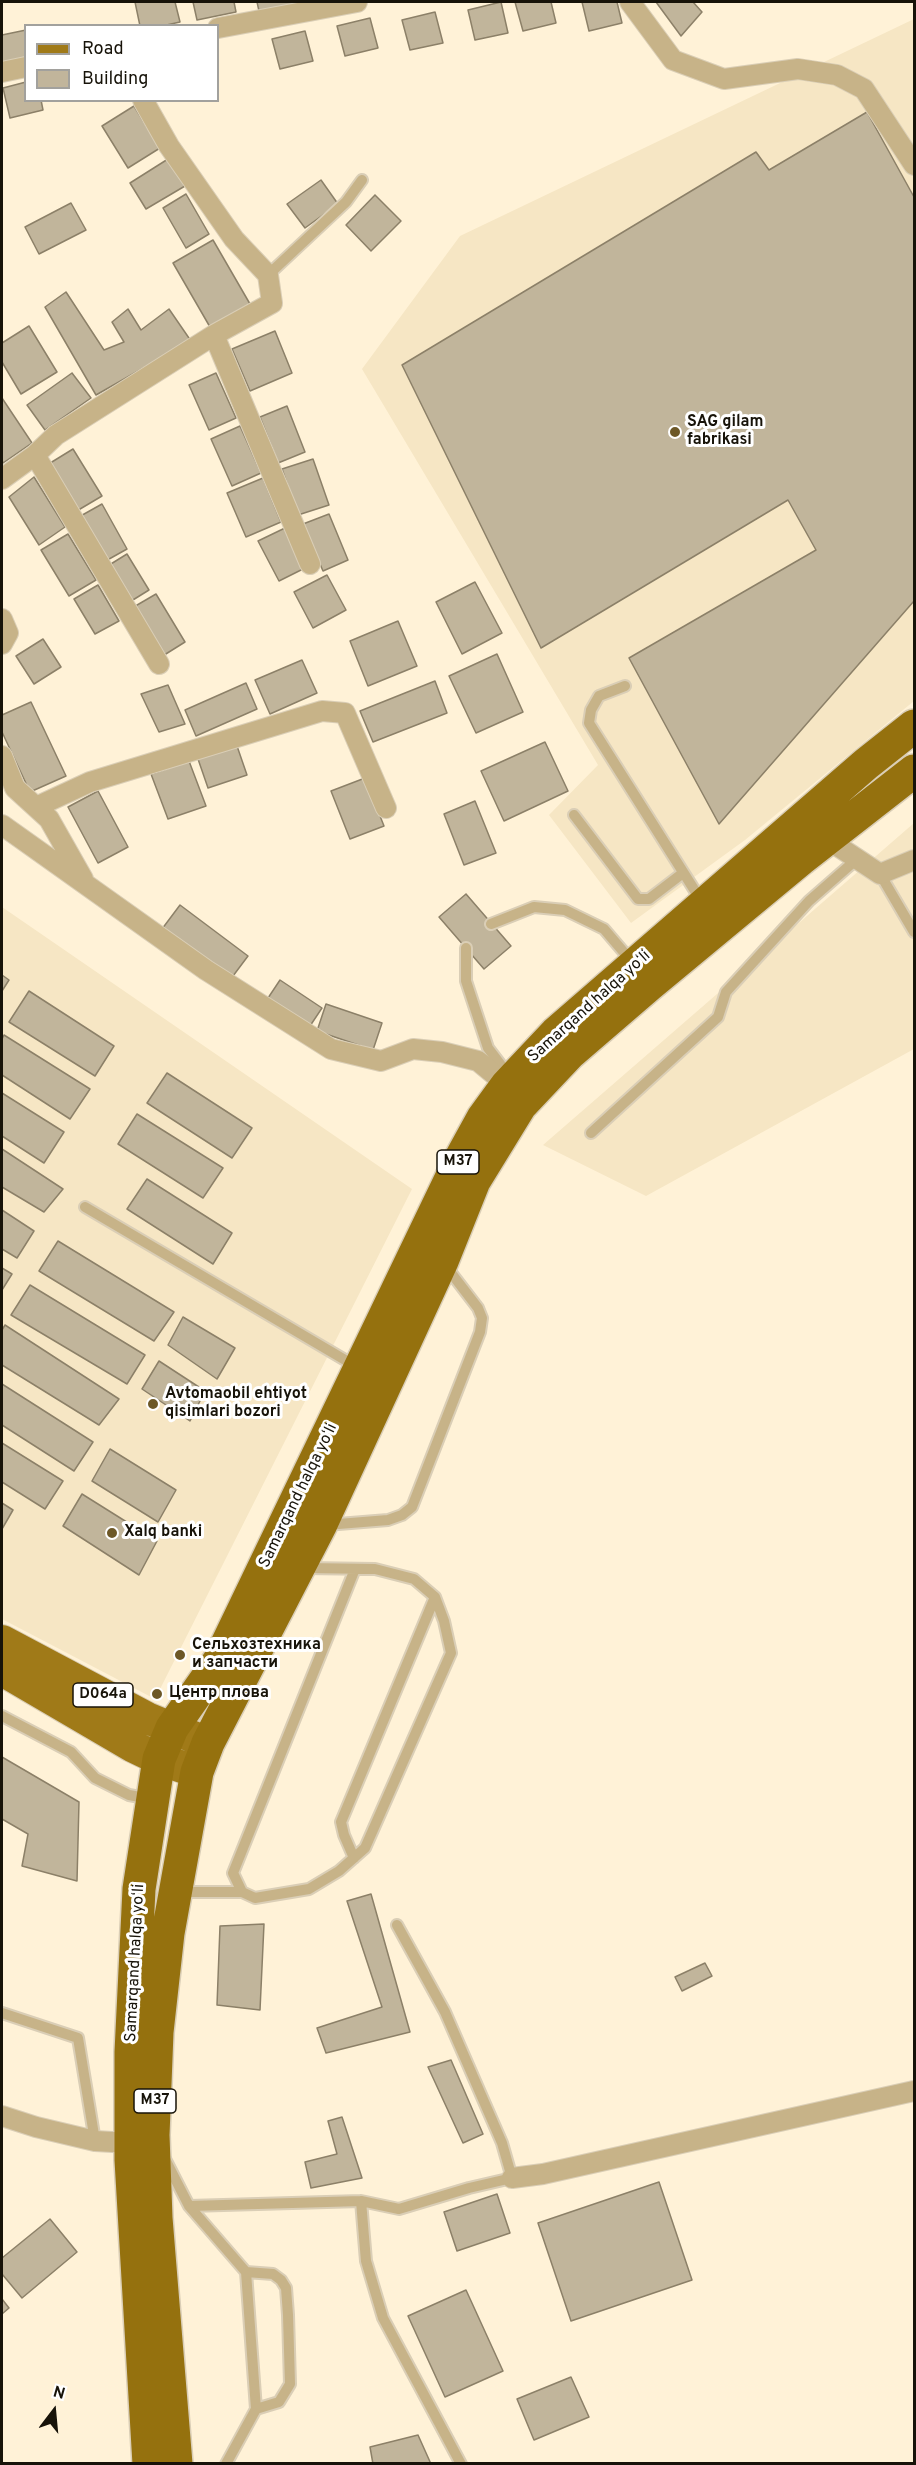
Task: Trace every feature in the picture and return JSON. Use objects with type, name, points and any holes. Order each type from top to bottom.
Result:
[{"type":"highway","name":"Samarqand halqa yoʻli","points":[[148,2463],[142,2139],[168,1933],[202,1758],[320,1526],[442,1262],[474,1181],[520,1106],[570,1053],[792,847],[915,726]]},
{"type":"highway","name":"Samarqand halqa yoʻli","points":[[176,2463],[156,2218],[142,2139],[131,2052],[139,1889],[151,1799],[159,1759],[172,1728],[219,1661],[461,1158],[483,1118],[509,1083],[556,1033],[704,905],[792,847],[828,839],[915,771]]},
{"type":"main road","name":"D064a","points":[[2,1641],[147,1718],[172,1728],[202,1758]]},
{"type":"main road","name":"D064a","points":[[2,1670],[132,1746],[159,1759],[202,1758]]},
{"type":"street","points":[[219,28],[357,2]]},
{"type":"street","points":[[630,2],[674,60],[724,79],[798,69],[837,75],[864,89],[915,165]]},
{"type":"street","points":[[2,72],[24,67]]},
{"type":"street","points":[[2,479],[35,455],[56,435],[214,335],[272,303],[268,275],[234,239],[169,146],[144,102]]},
{"type":"street","points":[[214,335],[310,564]]},
{"type":"street","points":[[35,455],[159,664]]},
{"type":"street","points":[[2,620],[8,633],[2,644]]},
{"type":"street","points":[[36,807],[90,783],[322,711],[345,713],[386,808]]},
{"type":"street","points":[[2,756],[15,788],[49,819],[86,885]]},
{"type":"street","points":[[2,825],[206,970],[331,1049],[381,1061],[413,1049],[442,1053],[478,1061],[509,1083]]},
{"type":"street","points":[[828,839],[880,874],[915,860]]},
{"type":"street","points":[[512,2178],[543,2174],[915,2091]]},
{"type":"street","points":[[2,2116],[95,2141],[142,2139]]},
{"type":"lane","points":[[268,275],[346,202],[362,180]]},
{"type":"lane","points":[[626,686],[599,696],[591,710],[589,723],[704,905]]},
{"type":"lane","points":[[574,815],[638,899],[649,898],[683,873]]},
{"type":"lane","points":[[591,1132],[718,1017],[726,992],[809,901],[857,859]]},
{"type":"lane","points":[[880,874],[915,932]]},
{"type":"lane","points":[[491,924],[534,907],[565,910],[604,929],[635,965]]},
{"type":"lane","points":[[466,948],[466,981],[488,1048],[509,1083]]},
{"type":"lane","points":[[85,1207],[360,1369]]},
{"type":"lane","points":[[320,1526],[388,1520],[402,1515],[412,1507],[480,1332],[482,1318],[478,1308],[442,1262]]},
{"type":"lane","points":[[176,1892],[242,1893],[255,1898],[309,1889],[339,1871],[354,1858],[365,1848],[451,1653],[444,1621],[435,1597],[414,1578],[375,1569],[299,1568]]},
{"type":"lane","points":[[242,1893],[233,1873],[355,1569]]},
{"type":"lane","points":[[354,1858],[341,1822],[435,1597]]},
{"type":"lane","points":[[2,1716],[71,1752],[95,1778],[129,1795],[151,1799]]},
{"type":"lane","points":[[189,2206],[361,2201],[399,2209],[512,2178],[502,2143],[445,2012],[397,1924]]},
{"type":"lane","points":[[2,2013],[78,2038],[95,2141]]},
{"type":"lane","points":[[142,2139],[189,2206],[246,2272],[256,2409],[226,2463]]},
{"type":"lane","points":[[361,2201],[366,2261],[383,2318],[461,2463]]},
{"type":"lane","points":[[246,2272],[273,2274],[281,2280],[286,2288],[288,2306],[290,2384],[279,2402],[256,2409]]},
{"type":"shaded area","name":"SAG gilam fabrikasi","points":[[914,19],[914,701],[745,840],[631,923],[549,815],[598,765],[362,369],[460,236]]},
{"type":"shaded area","points":[[914,823],[914,1049],[646,1196],[543,1145]]},
{"type":"shaded area","name":"Avtomaobil ehtiyot qisimlari bozori","points":[[2,907],[412,1189],[155,1699],[2,1619]]},
{"type":"building","points":[[135,2],[175,2],[180,22],[140,24]]},
{"type":"building","points":[[193,2],[234,2],[236,12],[197,20]]},
{"type":"building","points":[[257,2],[297,2],[297,4],[259,11]]},
{"type":"building","points":[[501,2],[508,33],[475,40],[468,10]]},
{"type":"building","points":[[515,2],[551,2],[556,23],[523,31]]},
{"type":"building","points":[[582,2],[617,2],[622,23],[589,31]]},
{"type":"building","points":[[656,2],[693,2],[702,12],[681,36]]},
{"type":"building","points":[[435,12],[443,43],[410,50],[402,20]]},
{"type":"building","points":[[370,18],[378,48],[345,56],[337,26]]},
{"type":"building","points":[[24,30],[24,60],[2,64],[2,35]]},
{"type":"building","points":[[305,31],[313,61],[280,69],[272,39]]},
{"type":"building","points":[[24,83],[24,102],[41,102],[43,110],[10,118],[3,88]]},
{"type":"building","points":[[134,106],[160,148],[128,168],[102,126]]},
{"type":"building","name":"SAG gilam fabrikasi","points":[[867,112],[914,197],[914,601],[719,824],[629,658],[816,550],[788,500],[541,648],[402,365],[756,152],[769,170]]},
{"type":"building","points":[[168,159],[185,186],[146,209],[130,183]]},
{"type":"building","points":[[321,180],[338,204],[305,228],[287,204]]},
{"type":"building","points":[[186,194],[209,234],[186,248],[163,208]]},
{"type":"building","points":[[375,195],[401,221],[371,251],[346,225]]},
{"type":"building","points":[[71,203],[86,230],[39,254],[25,227]]},
{"type":"building","points":[[213,240],[250,304],[210,327],[173,263]]},
{"type":"building","points":[[66,292],[104,350],[124,342],[112,322],[128,309],[141,330],[169,309],[191,341],[96,395],[45,307]]},
{"type":"building","points":[[29,326],[57,372],[21,394],[2,362],[2,343]]},
{"type":"building","points":[[275,331],[292,373],[250,391],[232,349]]},
{"type":"building","points":[[72,373],[91,398],[45,430],[27,405]]},
{"type":"building","points":[[216,373],[236,418],[209,430],[189,385]]},
{"type":"building","points":[[2,398],[32,443],[3,463],[2,460]]},
{"type":"building","points":[[287,406],[305,452],[278,463],[260,417]]},
{"type":"building","points":[[240,426],[261,473],[232,486],[211,439]]},
{"type":"building","points":[[73,449],[102,496],[75,512],[47,465]]},
{"type":"building","points":[[313,459],[329,505],[298,515],[282,469]]},
{"type":"building","points":[[34,477],[65,527],[39,545],[9,497]]},
{"type":"building","points":[[263,478],[281,522],[246,537],[227,493]]},
{"type":"building","points":[[102,504],[127,549],[102,563],[77,518]]},
{"type":"building","points":[[329,514],[348,560],[323,571],[303,524]]},
{"type":"building","points":[[285,528],[305,568],[279,581],[258,541]]},
{"type":"building","points":[[68,534],[96,580],[69,596],[41,550]]},
{"type":"building","points":[[127,554],[149,590],[128,603],[106,567]]},
{"type":"building","points":[[327,575],[346,610],[313,628],[294,592]]},
{"type":"building","points":[[475,582],[502,633],[462,654],[436,602]]},
{"type":"building","points":[[98,585],[119,621],[95,634],[74,599]]},
{"type":"building","points":[[156,594],[185,642],[161,657],[132,608]]},
{"type":"building","points":[[398,621],[417,666],[368,686],[350,641]]},
{"type":"building","points":[[43,639],[61,667],[34,684],[16,656]]},
{"type":"building","points":[[497,654],[523,712],[476,733],[449,676]]},
{"type":"building","points":[[302,660],[317,693],[270,714],[255,680]]},
{"type":"building","points":[[435,681],[447,713],[373,742],[360,711]]},
{"type":"building","points":[[246,683],[257,709],[196,736],[185,710]]},
{"type":"building","points":[[168,685],[185,724],[159,732],[141,694]]},
{"type":"building","points":[[31,702],[66,776],[30,792],[2,732],[2,715]]},
{"type":"building","points":[[545,742],[568,791],[504,821],[481,771]]},
{"type":"building","points":[[237,746],[247,775],[208,788],[198,759]]},
{"type":"building","points":[[189,761],[206,806],[168,819],[151,774]]},
{"type":"building","points":[[365,778],[384,826],[350,839],[331,791]]},
{"type":"building","points":[[98,791],[128,847],[98,863],[68,807]]},
{"type":"building","points":[[475,801],[496,853],[464,865],[444,814]]},
{"type":"building","points":[[466,894],[511,946],[484,969],[439,917]]},
{"type":"building","points":[[180,905],[248,956],[230,980],[162,929]]},
{"type":"building","points":[[2,975],[9,980],[2,991]]},
{"type":"building","points":[[280,980],[322,1008],[308,1029],[266,1001]]},
{"type":"building","points":[[29,991],[114,1046],[95,1076],[9,1022]]},
{"type":"building","points":[[326,1004],[382,1023],[373,1050],[317,1031]]},
{"type":"building","points":[[4,1035],[90,1089],[70,1119],[2,1075]]},
{"type":"building","points":[[167,1073],[252,1128],[232,1158],[147,1103]]},
{"type":"building","points":[[2,1093],[64,1132],[44,1163],[2,1136]]},
{"type":"building","points":[[137,1114],[223,1168],[203,1198],[118,1144]]},
{"type":"building","points":[[2,1149],[63,1189],[44,1212],[2,1187]]},
{"type":"building","points":[[147,1179],[232,1233],[213,1264],[127,1209]]},
{"type":"building","points":[[2,1210],[34,1231],[17,1258],[2,1249]]},
{"type":"building","points":[[58,1241],[174,1312],[154,1341],[39,1271]]},
{"type":"building","points":[[2,1268],[12,1274],[2,1290]]},
{"type":"building","points":[[30,1285],[145,1355],[127,1384],[11,1315]]},
{"type":"building","points":[[183,1317],[235,1348],[217,1379],[168,1345]]},
{"type":"building","points":[[5,1325],[119,1399],[99,1425],[2,1365],[2,1330]]},
{"type":"building","points":[[159,1361],[205,1391],[190,1421],[142,1389]]},
{"type":"building","points":[[2,1384],[93,1442],[74,1471],[2,1425]]},
{"type":"building","points":[[2,1443],[63,1481],[45,1509],[2,1482]]},
{"type":"building","points":[[110,1449],[176,1490],[158,1522],[92,1481]]},
{"type":"building","points":[[82,1494],[157,1541],[139,1575],[63,1526]]},
{"type":"building","points":[[2,1503],[13,1510],[2,1529]]},
{"type":"building","points":[[2,1757],[79,1802],[77,1881],[22,1866],[28,1834],[2,1819]]},
{"type":"building","points":[[371,1894],[410,2032],[326,2053],[317,2028],[382,2007],[347,1901]]},
{"type":"building","points":[[264,1924],[260,2010],[217,2005],[220,1926]]},
{"type":"building","points":[[705,1963],[712,1976],[682,1991],[675,1977]]},
{"type":"building","points":[[451,2060],[483,2134],[463,2143],[428,2067]]},
{"type":"building","points":[[342,2117],[362,2178],[311,2188],[305,2162],[337,2154],[328,2121]]},
{"type":"building","points":[[659,2182],[692,2280],[571,2321],[538,2223]]},
{"type":"building","points":[[497,2194],[510,2233],[457,2251],[444,2212]]},
{"type":"building","points":[[50,2219],[77,2252],[22,2298],[2,2274],[2,2258]]},
{"type":"building","points":[[466,2290],[503,2371],[445,2397],[408,2316]]},
{"type":"building","points":[[2,2299],[9,2308],[2,2314]]},
{"type":"building","points":[[571,2377],[589,2417],[534,2440],[517,2399]]},
{"type":"building","points":[[418,2435],[431,2464],[373,2464],[370,2447]]},
{"type":"place","name":"SAG gilam fabrikasi","points":[[675,432]]},
{"type":"place","name":"Avtomaobil ehtiyot qisimlari bozori","points":[[153,1404]]},
{"type":"place","name":"Xalq banki","points":[[112,1533]]},
{"type":"place","name":"Сельхозтехника и запчасти","points":[[180,1655]]},
{"type":"place","name":"Центр плова","points":[[157,1694]]}]
